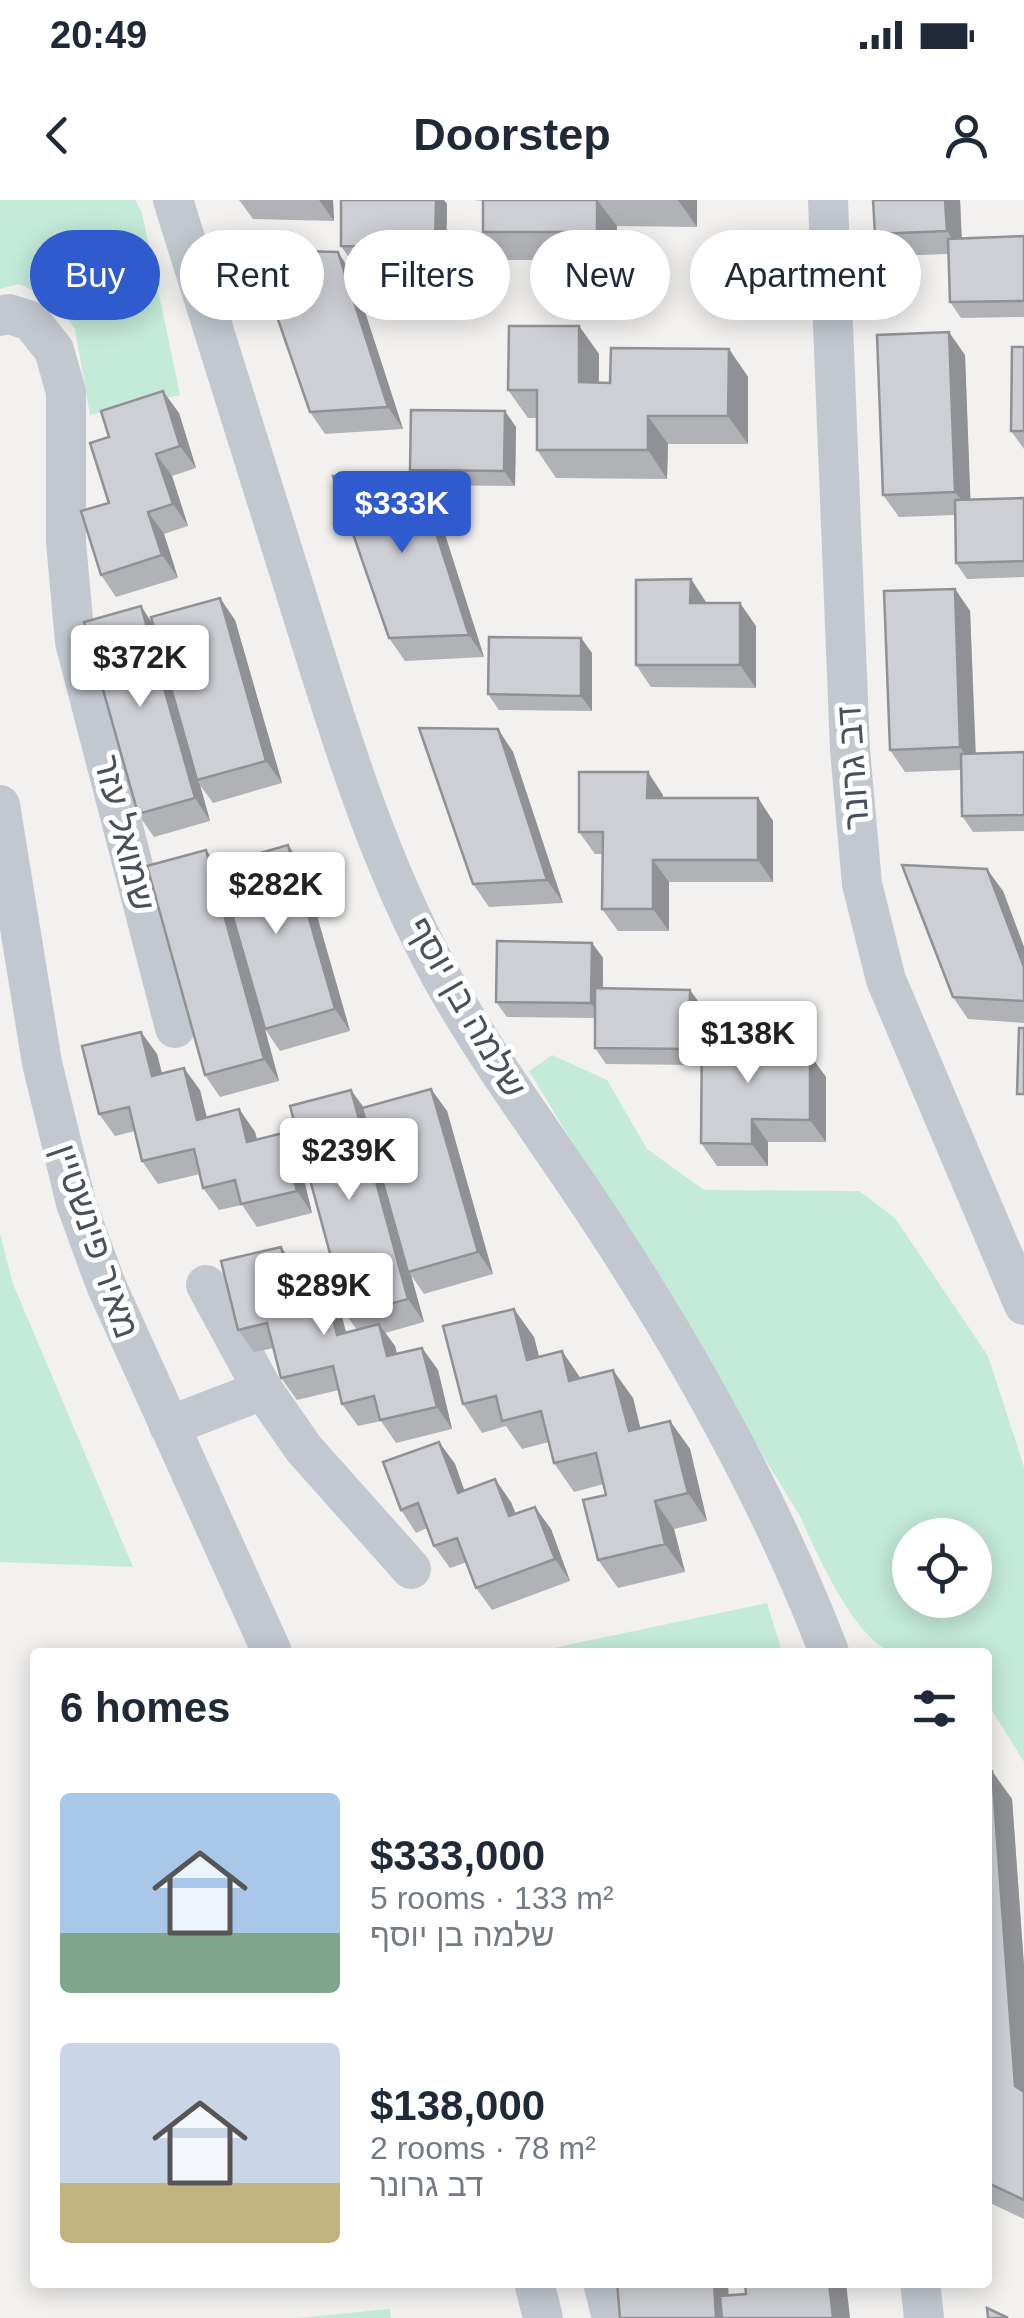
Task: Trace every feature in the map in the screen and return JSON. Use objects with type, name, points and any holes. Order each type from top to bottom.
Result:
[{"type":"street","name":"שלמה בן יוסף","points":[[173,200],[352,776],[402,896],[440,974],[483,1047],[615,1242],[687,1362],[768,1511],[804,1584],[828,1648]]},
{"type":"street","name":"דב גרונר","points":[[828,200],[848,715],[862,884],[886,980],[1024,1305]]},
{"type":"street","name":"שמואל עזר","points":[[0,316],[8,314],[30,321],[54,350],[66,392],[66,542],[75,642],[175,1028]]},
{"type":"street","name":"מאיר פינשטיין","points":[[0,805],[10,930],[76,1203],[106,1285],[270,1648]]},
{"type":"street","points":[[206,1285],[263,1390],[304,1449],[411,1569]]},
{"type":"street","points":[[168,1426],[263,1390]]},
{"type":"street","points":[[536,2288],[543,2318]]},
{"type":"street","points":[[604,2288],[612,2318]]},
{"type":"street","points":[[921,2288],[924,2318]]},
{"type":"green space","points":[[0,200],[135,200],[146,230],[30,230],[30,289],[19,284],[0,289]]},
{"type":"green space","points":[[160,299],[180,395],[90,415],[75,329],[68,320],[160,320]]},
{"type":"green space","points":[[552,1055],[607,1080],[647,1149],[704,1190],[859,1191],[895,1218],[988,1356],[1024,1467],[1024,1762],[992,1710],[992,1648],[886,1648],[851,1614],[801,1518],[529,1071]]},
{"type":"green space","points":[[0,1234],[13,1284],[133,1567],[0,1562]]},
{"type":"green space","points":[[767,1603],[781,1648],[553,1648]]},
{"type":"green space","points":[[390,2309],[391,2318],[297,2318]]},
{"type":"building","points":[[341,200],[436,200],[435,230],[344,230],[341,246]]},
{"type":"building","points":[[483,200],[597,200],[597,230],[483,230]]},
{"type":"building","points":[[873,200],[945,200],[947,231],[875,230]]},
{"type":"building","points":[[1024,236],[1024,301],[950,302],[948,239]]},
{"type":"building","points":[[324,252],[338,252],[344,271],[344,320],[360,320],[388,407],[310,412],[278,320],[324,320]]},
{"type":"building","points":[[509,326],[579,326],[579,382],[610,383],[611,348],[729,349],[728,416],[648,416],[648,450],[537,450],[537,390],[508,390]]},
{"type":"building","points":[[949,332],[955,492],[883,495],[877,335]]},
{"type":"building","points":[[1012,347],[1024,347],[1024,431],[1011,431]]},
{"type":"building","points":[[163,391],[180,446],[156,454],[173,504],[148,512],[162,555],[101,575],[81,511],[109,503],[90,443],[109,437],[101,411]]},
{"type":"building","points":[[411,410],[505,411],[504,471],[410,470]]},
{"type":"building","points":[[333,476],[418,477],[469,635],[389,638]]},
{"type":"building","points":[[1024,498],[1024,561],[956,563],[955,500]]},
{"type":"building","points":[[691,579],[690,603],[740,603],[740,665],[636,665],[636,580]]},
{"type":"building","points":[[955,589],[960,747],[890,750],[884,591]]},
{"type":"building","points":[[220,598],[266,761],[197,780],[151,617]]},
{"type":"building","points":[[141,606],[195,798],[138,814],[84,622]]},
{"type":"building","points":[[489,637],[581,638],[581,696],[488,694]]},
{"type":"building","points":[[419,728],[498,729],[547,880],[473,884]]},
{"type":"building","points":[[1024,752],[1024,815],[962,816],[961,754]]},
{"type":"building","points":[[579,772],[648,772],[647,798],[758,798],[758,860],[653,860],[653,909],[602,909],[603,832],[579,832]]},
{"type":"building","points":[[288,845],[335,1009],[265,1029],[218,865]]},
{"type":"building","points":[[206,850],[264,1059],[205,1075],[147,866]]},
{"type":"building","points":[[902,865],[987,869],[1024,967],[1024,1001],[953,997]]},
{"type":"building","points":[[497,941],[592,943],[591,1003],[496,1002]]},
{"type":"building","points":[[595,988],[690,990],[689,1049],[595,1048]]},
{"type":"building","points":[[1019,1028],[1024,1028],[1024,1094],[1017,1094]]},
{"type":"building","points":[[702,1030],[761,1030],[761,1055],[810,1055],[810,1120],[752,1119],[752,1144],[701,1143]]},
{"type":"building","points":[[141,1032],[152,1076],[184,1068],[197,1120],[239,1109],[247,1142],[283,1133],[297,1191],[241,1204],[235,1180],[203,1188],[194,1149],[142,1161],[129,1107],[99,1114],[82,1046]]},
{"type":"building","points":[[431,1089],[478,1252],[408,1272],[362,1108]]},
{"type":"building","points":[[351,1090],[408,1299],[347,1316],[290,1106]]},
{"type":"building","points":[[281,1247],[292,1290],[324,1282],[337,1335],[379,1324],[387,1356],[422,1348],[437,1407],[380,1420],[374,1396],[342,1404],[333,1366],[281,1378],[267,1323],[238,1330],[221,1261]]},
{"type":"building","points":[[514,1309],[527,1360],[562,1351],[569,1381],[613,1370],[629,1431],[670,1421],[688,1493],[655,1501],[665,1544],[598,1560],[583,1500],[606,1495],[596,1453],[554,1463],[541,1411],[502,1421],[496,1396],[463,1404],[443,1326]]},
{"type":"building","points":[[439,1442],[458,1493],[495,1479],[509,1516],[535,1507],[555,1559],[476,1588],[457,1538],[434,1546],[418,1503],[401,1510],[383,1462]]},
{"type":"building","points":[[992,1771],[1015,2086],[1024,2092],[1024,2200],[992,2185]]},
{"type":"building","points":[[618,2288],[714,2288],[716,2318],[620,2318]]},
{"type":"building","points":[[746,2288],[830,2288],[833,2318],[722,2318],[720,2296],[746,2294]]},
{"type":"building","points":[[987,2308],[1008,2318],[988,2318]]}]
